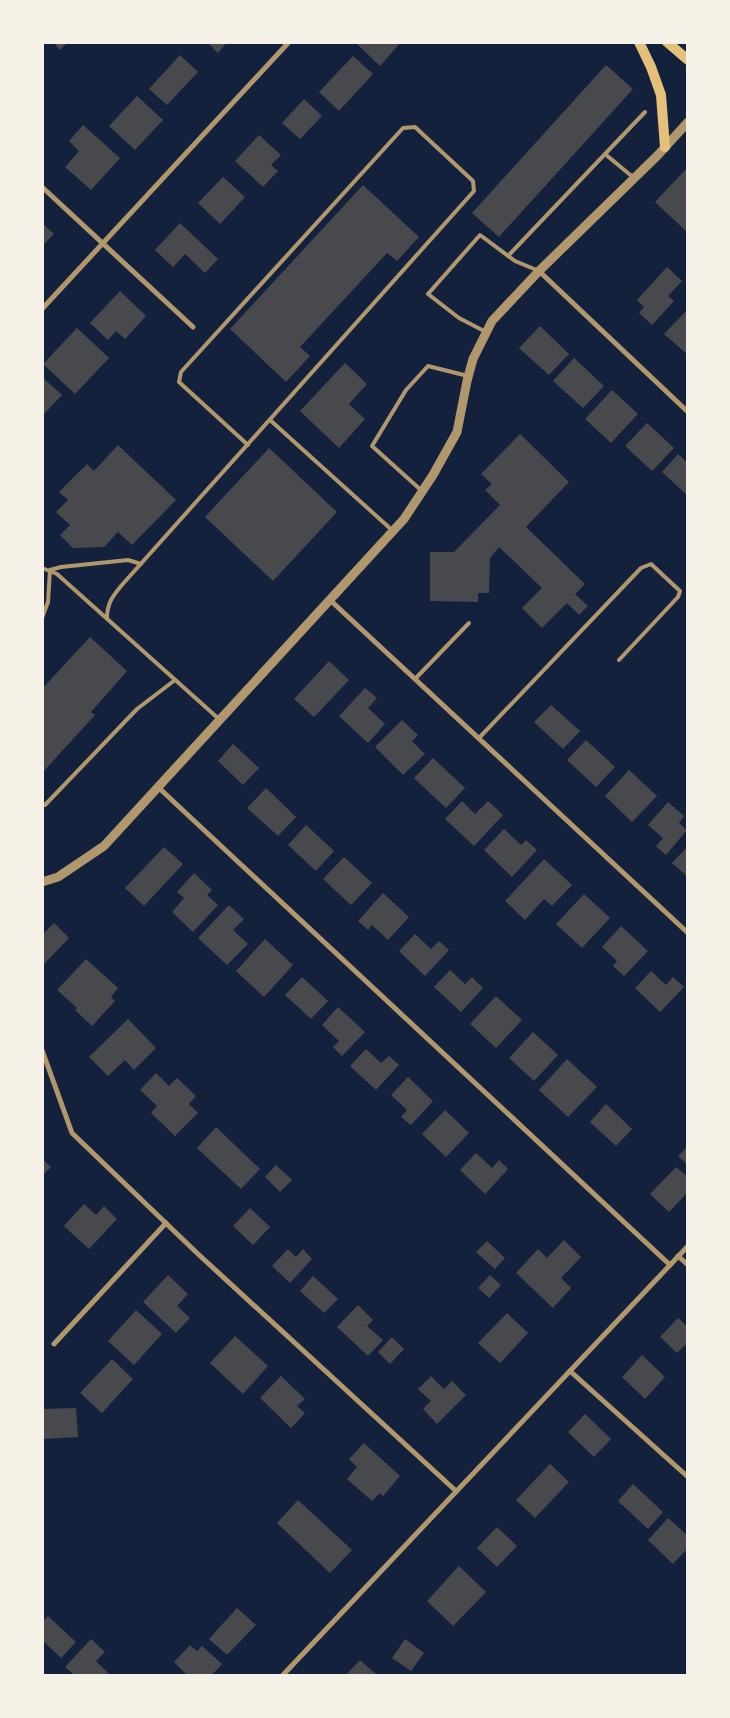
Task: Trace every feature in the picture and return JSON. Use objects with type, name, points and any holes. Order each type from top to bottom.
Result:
[{"type":"main road","points":[[638,42],[651,67],[661,95],[665,147]]},
{"type":"main road","points":[[667,42],[688,60]]},
{"type":"street","points":[[42,308],[289,42]]},
{"type":"street","points":[[42,882],[58,877],[104,846],[404,519],[423,491],[457,432],[473,359],[492,321],[539,271],[688,122]]},
{"type":"street","points":[[42,187],[193,327]]},
{"type":"street","points":[[539,271],[688,412]]},
{"type":"street","points":[[330,600],[688,932]]},
{"type":"street","points":[[159,788],[670,1265]]},
{"type":"street","points":[[42,1050],[72,1133],[166,1223],[456,1492]]},
{"type":"street","points":[[54,1344],[166,1223]]},
{"type":"street","points":[[282,1676],[688,1246]]},
{"type":"street","points":[[678,1256],[688,1265]]},
{"type":"street","points":[[570,1370],[688,1477]]},
{"type":"lane","points":[[508,256],[645,112]]},
{"type":"lane","points":[[107,618],[107,608],[113,595],[270,420],[474,191],[473,181],[415,127],[403,128],[180,372],[179,382],[248,444]]},
{"type":"lane","points":[[605,154],[634,178]]},
{"type":"lane","points":[[487,332],[459,318],[428,294],[480,235],[516,261],[539,271]]},
{"type":"lane","points":[[423,491],[372,446],[406,390],[428,366],[468,376]]},
{"type":"lane","points":[[270,420],[393,531]]},
{"type":"lane","points":[[50,570],[128,560],[141,564]]},
{"type":"lane","points":[[479,738],[641,568],[651,564],[680,591],[678,597],[618,660]]},
{"type":"lane","points":[[42,568],[57,574],[220,720]]},
{"type":"lane","points":[[42,618],[48,602],[50,570]]},
{"type":"lane","points":[[415,679],[469,624]]},
{"type":"lane","points":[[42,806],[137,708],[175,680]]},
{"type":"building","points":[[53,42],[68,42],[60,50]]},
{"type":"building","points":[[207,42],[227,42],[218,53]]},
{"type":"building","points":[[355,42],[401,42],[380,66]]},
{"type":"building","points":[[180,55],[198,72],[167,105],[149,89]]},
{"type":"building","points":[[353,56],[373,74],[339,111],[319,92]]},
{"type":"building","points":[[606,65],[633,89],[499,237],[472,213]]},
{"type":"building","points":[[137,96],[163,120],[135,150],[109,126]]},
{"type":"building","points":[[304,99],[322,116],[300,139],[282,123]]},
{"type":"building","points":[[83,125],[120,158],[91,190],[65,167],[79,151],[69,141]]},
{"type":"building","points":[[259,135],[281,155],[271,165],[278,171],[263,187],[235,161]]},
{"type":"building","points":[[688,167],[688,233],[655,202]]},
{"type":"building","points":[[223,177],[245,197],[220,224],[198,203]]},
{"type":"building","points":[[363,185],[419,237],[397,261],[387,253],[300,347],[310,356],[286,382],[230,329]]},
{"type":"building","points":[[42,223],[54,234],[42,246]]},
{"type":"building","points":[[180,223],[218,259],[205,273],[185,254],[173,267],[155,250]]},
{"type":"building","points":[[667,267],[682,281],[668,296],[674,301],[652,325],[639,313],[644,307],[637,300]]},
{"type":"building","points":[[120,291],[146,316],[125,339],[116,331],[108,340],[90,323]]},
{"type":"building","points":[[688,309],[688,355],[664,334]]},
{"type":"building","points":[[540,326],[569,354],[549,375],[519,348]]},
{"type":"building","points":[[77,328],[109,358],[75,394],[43,364]]},
{"type":"building","points":[[574,358],[604,386],[583,408],[553,381]]},
{"type":"building","points":[[345,363],[367,384],[349,404],[365,419],[339,448],[300,411]]},
{"type":"building","points":[[42,377],[62,395],[42,416]]},
{"type":"building","points":[[612,390],[638,414],[611,443],[585,419]]},
{"type":"building","points":[[647,423],[674,448],[652,471],[625,446]]},
{"type":"building","points":[[520,434],[569,482],[526,527],[585,584],[575,594],[588,606],[579,615],[567,603],[542,628],[522,608],[542,588],[499,547],[490,558],[489,593],[478,593],[478,602],[430,601],[430,552],[454,552],[500,505],[485,490],[492,484],[481,474]]},
{"type":"building","points":[[118,445],[176,500],[132,545],[118,532],[104,547],[73,548],[60,535],[70,525],[56,512],[68,500],[59,492],[87,464],[94,471]]},
{"type":"building","points":[[269,448],[337,512],[273,581],[205,517]]},
{"type":"building","points":[[678,454],[688,463],[688,496],[662,472]]},
{"type":"building","points":[[90,637],[127,671],[91,712],[95,715],[42,773],[42,689]]},
{"type":"building","points":[[329,661],[349,680],[314,717],[294,699]]},
{"type":"building","points":[[365,688],[377,698],[368,708],[385,724],[368,743],[339,716]]},
{"type":"building","points":[[551,705],[580,731],[563,749],[534,722]]},
{"type":"building","points":[[402,720],[418,735],[412,741],[425,754],[403,775],[375,747]]},
{"type":"building","points":[[586,740],[615,767],[596,787],[567,760]]},
{"type":"building","points":[[233,744],[259,768],[243,785],[218,761]]},
{"type":"building","points":[[433,758],[465,788],[446,808],[414,778]]},
{"type":"building","points":[[629,770],[657,796],[632,822],[605,796]]},
{"type":"building","points":[[266,788],[296,817],[278,836],[247,808]]},
{"type":"building","points":[[462,801],[475,814],[488,801],[503,815],[474,846],[445,819]]},
{"type":"building","points":[[668,802],[684,816],[679,823],[687,830],[666,855],[656,846],[663,838],[648,825]]},
{"type":"building","points":[[306,825],[334,851],[316,871],[288,845]]},
{"type":"building","points":[[504,829],[521,845],[526,840],[537,850],[512,877],[484,850]]},
{"type":"building","points":[[688,846],[688,877],[672,863]]},
{"type":"building","points":[[164,847],[183,864],[144,906],[125,888]]},
{"type":"building","points":[[344,857],[372,883],[351,905],[323,879]]},
{"type":"building","points":[[544,859],[572,885],[552,906],[544,899],[525,920],[505,901]]},
{"type":"building","points":[[194,873],[212,890],[207,895],[218,905],[193,932],[172,912],[184,898],[177,892]]},
{"type":"building","points":[[383,893],[409,917],[388,940],[372,925],[368,930],[358,921]]},
{"type":"building","points":[[584,894],[610,918],[582,948],[556,924]]},
{"type":"building","points":[[229,905],[244,919],[233,930],[248,944],[227,965],[198,938]]},
{"type":"building","points":[[54,923],[69,938],[42,966],[42,935]]},
{"type":"building","points":[[621,926],[648,951],[624,976],[613,966],[617,961],[602,947]]},
{"type":"building","points":[[415,934],[431,949],[439,941],[449,950],[425,976],[399,951]]},
{"type":"building","points":[[265,939],[293,965],[264,997],[236,971]]},
{"type":"building","points":[[86,959],[118,988],[111,997],[115,1001],[92,1026],[75,1010],[77,1008],[57,990]]},
{"type":"building","points":[[450,970],[465,984],[472,977],[483,988],[461,1012],[434,987]]},
{"type":"building","points":[[651,971],[666,985],[673,977],[684,987],[660,1012],[635,988]]},
{"type":"building","points":[[302,977],[328,1001],[311,1019],[285,995]]},
{"type":"building","points":[[496,996],[522,1020],[496,1048],[470,1024]]},
{"type":"building","points":[[338,1007],[365,1032],[342,1056],[333,1047],[339,1041],[322,1025]]},
{"type":"building","points":[[128,1019],[156,1048],[134,1070],[125,1060],[108,1076],[89,1057]]},
{"type":"building","points":[[533,1032],[558,1055],[534,1081],[509,1058]]},
{"type":"building","points":[[366,1049],[381,1063],[389,1056],[399,1065],[376,1090],[350,1066]]},
{"type":"building","points":[[567,1059],[597,1087],[568,1117],[539,1090]]},
{"type":"building","points":[[156,1073],[169,1086],[177,1078],[196,1096],[189,1104],[198,1113],[175,1136],[151,1113],[157,1106],[140,1090]]},
{"type":"building","points":[[408,1077],[433,1101],[411,1125],[401,1117],[407,1110],[391,1095]]},
{"type":"building","points":[[606,1104],[632,1129],[616,1146],[590,1122]]},
{"type":"building","points":[[445,1110],[469,1133],[446,1157],[422,1134]]},
{"type":"building","points":[[216,1127],[260,1169],[241,1189],[197,1148]]},
{"type":"building","points":[[688,1146],[688,1165],[678,1156]]},
{"type":"building","points":[[476,1153],[492,1168],[499,1160],[508,1169],[485,1194],[460,1170]]},
{"type":"building","points":[[42,1159],[51,1167],[42,1176]]},
{"type":"building","points":[[276,1165],[292,1180],[280,1192],[265,1177]]},
{"type":"building","points":[[676,1167],[688,1177],[688,1192],[669,1212],[650,1194]]},
{"type":"building","points":[[84,1204],[96,1215],[104,1206],[117,1219],[89,1249],[64,1226]]},
{"type":"building","points":[[250,1208],[270,1227],[253,1245],[233,1226]]},
{"type":"building","points":[[564,1240],[581,1257],[561,1278],[571,1288],[553,1308],[516,1273],[538,1249],[547,1258]]},
{"type":"building","points":[[487,1241],[505,1258],[495,1269],[476,1252]]},
{"type":"building","points":[[288,1249],[296,1257],[303,1249],[312,1259],[290,1283],[272,1266]]},
{"type":"building","points":[[168,1275],[188,1294],[177,1306],[190,1318],[176,1333],[143,1302]]},
{"type":"building","points":[[490,1275],[501,1285],[489,1298],[478,1288]]},
{"type":"building","points":[[313,1276],[338,1299],[324,1313],[300,1291]]},
{"type":"building","points":[[358,1305],[373,1320],[367,1326],[383,1340],[368,1356],[337,1327]]},
{"type":"building","points":[[136,1310],[162,1334],[134,1365],[108,1341]]},
{"type":"building","points":[[507,1313],[528,1333],[500,1363],[478,1343]]},
{"type":"building","points":[[678,1318],[688,1327],[688,1342],[677,1353],[660,1337]]},
{"type":"building","points":[[235,1336],[268,1366],[243,1394],[210,1363]]},
{"type":"building","points":[[392,1337],[404,1349],[390,1364],[378,1352]]},
{"type":"building","points":[[642,1355],[665,1377],[645,1399],[622,1377]]},
{"type":"building","points":[[112,1359],[133,1379],[102,1413],[80,1393]]},
{"type":"building","points":[[281,1376],[305,1399],[297,1406],[305,1413],[291,1428],[260,1398]]},
{"type":"building","points":[[431,1376],[444,1389],[452,1381],[466,1395],[437,1424],[423,1409],[431,1401],[418,1389]]},
{"type":"building","points":[[76,1408],[78,1437],[42,1439],[42,1409]]},
{"type":"building","points":[[585,1414],[611,1439],[594,1457],[568,1432]]},
{"type":"building","points":[[364,1443],[400,1476],[383,1496],[380,1493],[372,1501],[347,1479],[357,1467],[349,1459]]},
{"type":"building","points":[[550,1464],[569,1482],[535,1518],[516,1500]]},
{"type":"building","points":[[633,1484],[663,1512],[648,1529],[618,1501]]},
{"type":"building","points":[[298,1500],[352,1550],[330,1573],[277,1523]]},
{"type":"building","points":[[668,1518],[688,1536],[688,1548],[673,1564],[648,1540]]},
{"type":"building","points":[[497,1527],[517,1546],[497,1567],[477,1548]]},
{"type":"building","points":[[459,1566],[486,1592],[453,1626],[427,1601]]},
{"type":"building","points":[[237,1608],[256,1625],[227,1655],[209,1639]]},
{"type":"building","points":[[48,1616],[76,1642],[61,1658],[42,1640],[42,1622]]},
{"type":"building","points":[[91,1639],[105,1652],[96,1661],[109,1674],[107,1676],[75,1676],[65,1667]]},
{"type":"building","points":[[405,1639],[424,1653],[411,1671],[392,1658]]},
{"type":"building","points":[[190,1645],[197,1651],[202,1646],[222,1664],[211,1676],[188,1676],[174,1662]]},
{"type":"building","points":[[360,1660],[376,1674],[375,1676],[345,1676]]}]
